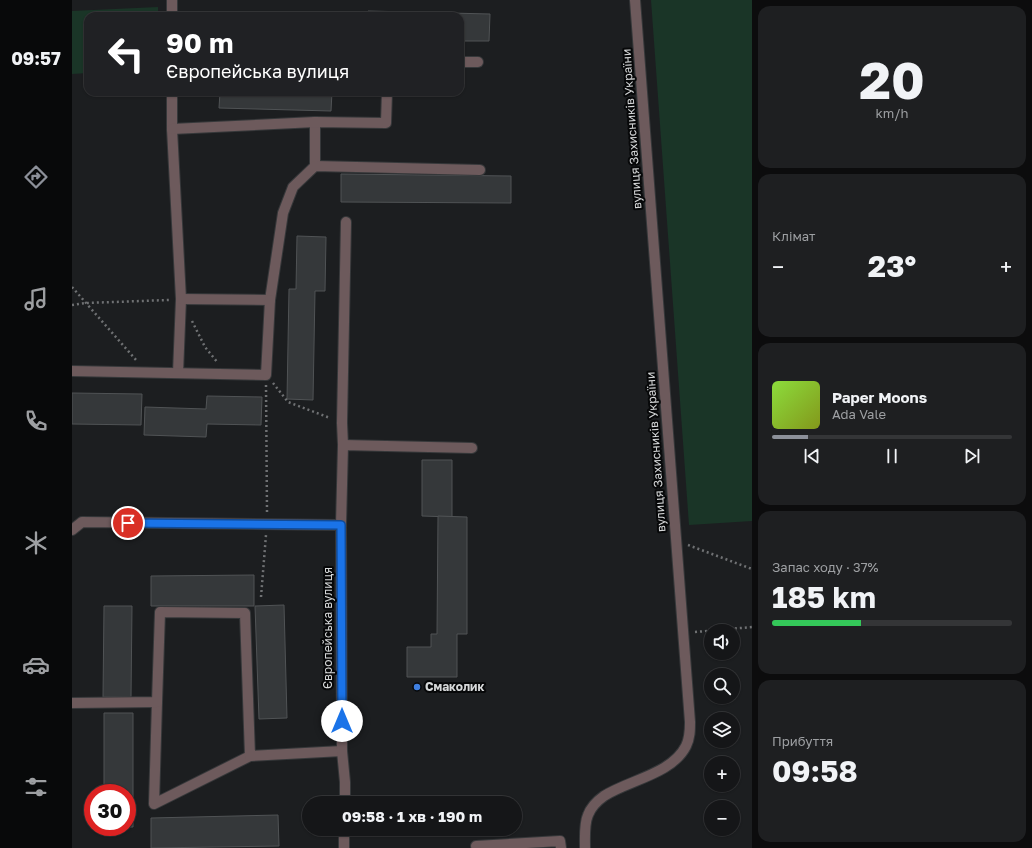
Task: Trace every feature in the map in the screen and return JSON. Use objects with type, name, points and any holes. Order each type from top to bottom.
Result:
[{"type":"street","points":[[172,0],[172,12]]},
{"type":"street","name":"вулиця Захисників України","points":[[585,848],[586,819],[593,806],[611,792],[664,768],[673,762],[686,746],[690,735],[635,0]]},
{"type":"street","points":[[464,62],[478,62]]},
{"type":"street","points":[[172,96],[172,129],[181,299],[178,373]]},
{"type":"street","points":[[172,129],[315,122],[386,123],[387,96]]},
{"type":"street","points":[[315,122],[315,166]]},
{"type":"street","points":[[72,371],[266,375],[270,300],[283,213],[293,187],[315,166],[480,170]]},
{"type":"street","name":"Європейська вулиця","points":[[345,796],[342,751],[341,525],[346,222]]},
{"type":"street","points":[[181,299],[270,300]]},
{"type":"street","points":[[343,445],[472,448]]},
{"type":"street","points":[[72,530],[82,522],[341,525]]},
{"type":"street","points":[[250,756],[246,613],[160,612],[154,804],[250,756],[342,751]]},
{"type":"street","points":[[72,703],[157,702]]},
{"type":"street","points":[[344,836],[344,848]]},
{"type":"street","points":[[476,846],[560,841],[561,848]]},
{"type":"path","points":[[72,287],[147,372]]},
{"type":"path","points":[[72,305],[86,303],[181,299]]},
{"type":"path","points":[[192,320],[205,347],[228,374]]},
{"type":"path","points":[[266,375],[288,402],[342,423]]},
{"type":"path","points":[[261,597],[267,524],[266,375]]},
{"type":"path","points":[[682,542],[752,569]]},
{"type":"path","points":[[690,632],[752,627]]},
{"type":"green space","points":[[651,0],[752,0],[752,521],[689,525]]},
{"type":"green space","points":[[158,7],[158,12],[84,12],[84,73],[72,74],[72,11]]},
{"type":"building","points":[[368,11],[409,12],[368,12]]},
{"type":"building","points":[[464,13],[490,14],[489,41],[464,41]]},
{"type":"building","points":[[220,96],[332,96],[331,111],[219,108]]},
{"type":"building","points":[[341,174],[511,176],[511,203],[341,202]]},
{"type":"building","points":[[297,236],[326,237],[325,291],[315,291],[313,400],[287,399],[289,289],[296,289]]},
{"type":"building","points":[[72,393],[142,394],[141,425],[72,424]]},
{"type":"building","points":[[207,396],[262,397],[261,425],[207,424],[206,437],[144,435],[145,407],[206,409]]},
{"type":"building","points":[[422,460],[452,460],[452,517],[422,516]]},
{"type":"building","points":[[438,516],[467,517],[467,634],[457,634],[457,677],[407,677],[407,647],[431,647],[431,634],[437,634]]},
{"type":"building","points":[[254,575],[254,606],[151,606],[151,576]]},
{"type":"building","points":[[284,605],[287,718],[259,719],[255,606]]},
{"type":"building","points":[[104,606],[132,606],[131,697],[103,697]]},
{"type":"building","points":[[104,713],[133,713],[133,784],[104,784]]},
{"type":"building","points":[[278,815],[279,846],[151,848],[151,818]]},
{"type":"place","name":"Смаколик","points":[[417,687]]},
{"type":"route","points":[[128,523],[341,525],[342,721]]}]
